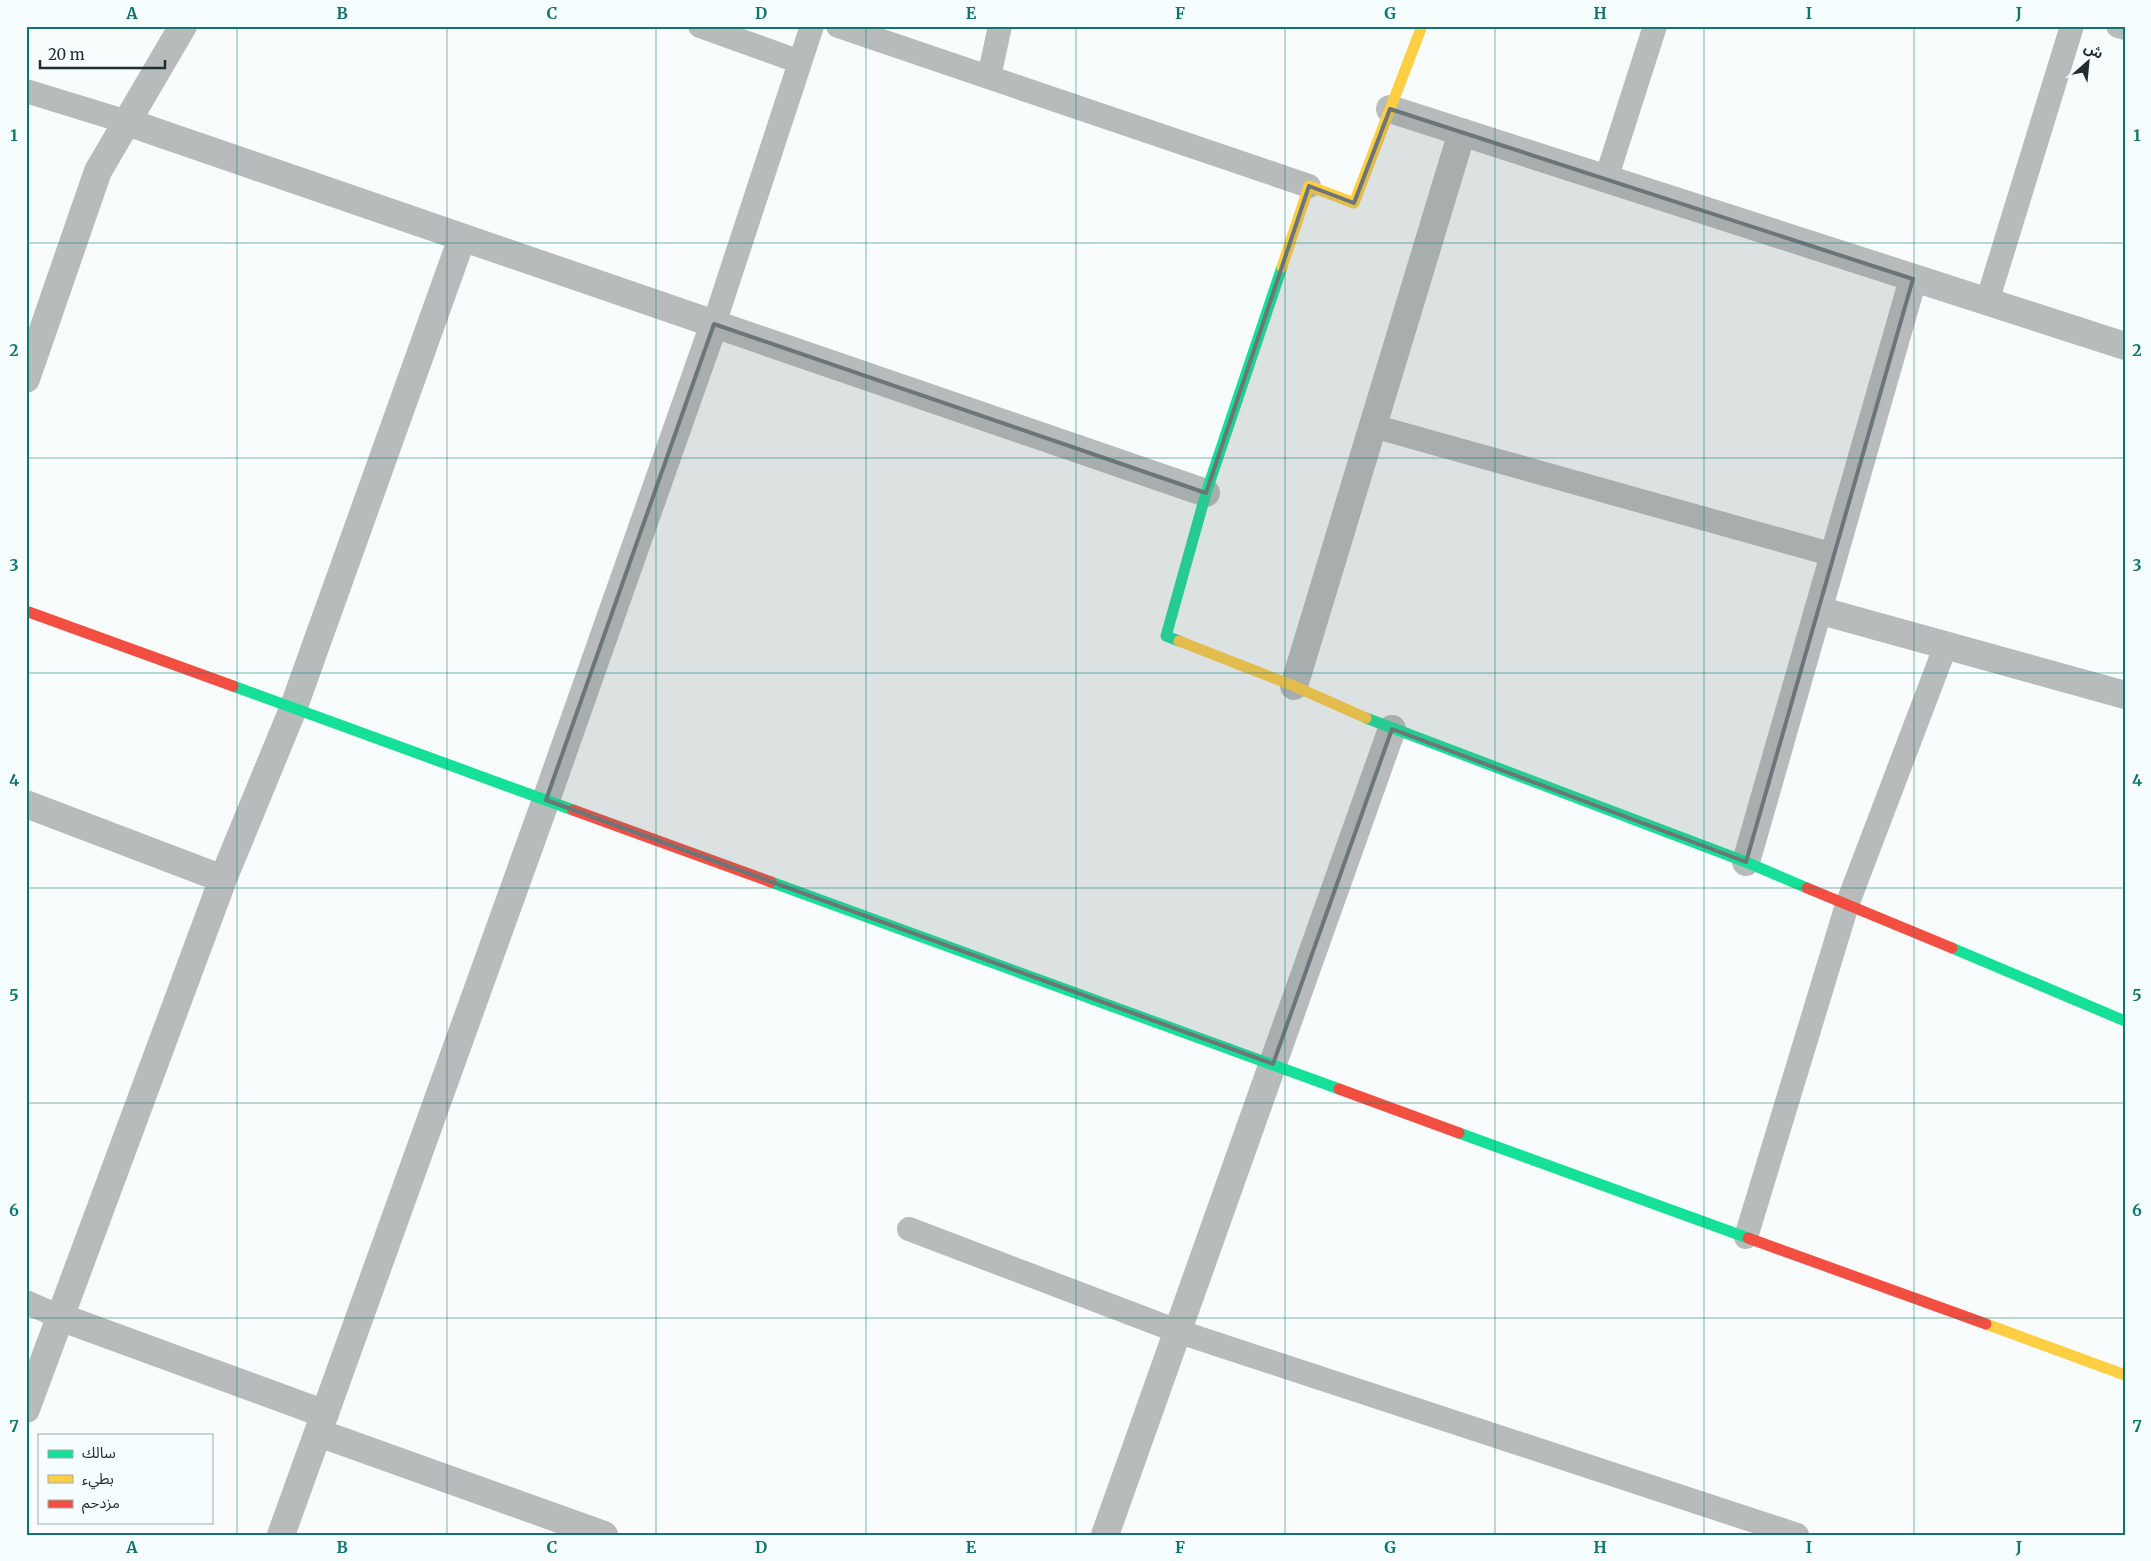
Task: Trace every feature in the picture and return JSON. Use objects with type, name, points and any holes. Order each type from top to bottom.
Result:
[{"type":"street","points":[[26,379],[98,172],[183,26]]},
{"type":"street","points":[[1422,26],[1354,203],[1308,186],[1206,492],[1166,636],[1294,686],[1392,729],[1746,862],[2125,1021]]},
{"type":"street","points":[[1390,109],[2125,346]]},
{"type":"street","points":[[127,122],[1206,492]]},
{"type":"street","points":[[1294,686],[1462,132]]},
{"type":"street","points":[[26,1409],[223,879],[293,709],[462,238]]},
{"type":"street","points":[[1746,862],[1913,279]]},
{"type":"street","points":[[281,1535],[546,800],[714,324]]},
{"type":"street","points":[[1818,610],[2125,695]]},
{"type":"street","points":[[26,612],[2125,1375]]},
{"type":"street","points":[[1105,1535],[1392,729]]},
{"type":"street","points":[[26,804],[223,879]]},
{"type":"street","points":[[60,1317],[604,1535]]},
{"type":"lane","points":[[700,26],[800,62]]},
{"type":"lane","points":[[714,324],[812,26]]},
{"type":"lane","points":[[838,26],[1308,186]]},
{"type":"lane","points":[[989,77],[1000,26]]},
{"type":"lane","points":[[1606,179],[1655,26]]},
{"type":"lane","points":[[1987,302],[2072,26]]},
{"type":"lane","points":[[2118,26],[2125,28]]},
{"type":"lane","points":[[26,91],[127,122]]},
{"type":"lane","points":[[1373,426],[1834,555]]},
{"type":"lane","points":[[1746,1237],[1847,905],[1946,645]]},
{"type":"lane","points":[[908,1229],[1177,1331],[1797,1535]]},
{"type":"lane","points":[[26,1302],[60,1317]]},
{"type":"highlighted area","points":[[1390,109],[1913,279],[1746,862],[1392,729],[1273,1064],[546,800],[714,324],[1206,493],[1309,186],[1354,203]]},
{"type":"traffic: fast","points":[[1179,641],[1166,636],[1206,493],[1282,267]]},
{"type":"traffic: fast","points":[[233,686],[573,810]]},
{"type":"traffic: fast","points":[[1366,718],[1746,862],[1807,888]]},
{"type":"traffic: fast","points":[[771,882],[1339,1089]]},
{"type":"traffic: fast","points":[[1952,948],[2125,1021]]},
{"type":"traffic: fast","points":[[1459,1133],[1748,1238]]},
{"type":"traffic: slow","points":[[1282,267],[1309,186],[1354,203],[1422,26]]},
{"type":"traffic: slow","points":[[1179,641],[1294,686],[1366,718]]},
{"type":"traffic: slow","points":[[1986,1324],[2125,1375]]},
{"type":"traffic: jam","points":[[26,611],[233,686]]},
{"type":"traffic: jam","points":[[573,810],[771,882]]},
{"type":"traffic: jam","points":[[1807,888],[1952,948]]},
{"type":"traffic: jam","points":[[1339,1089],[1459,1133]]},
{"type":"traffic: jam","points":[[1748,1238],[1986,1324]]}]
